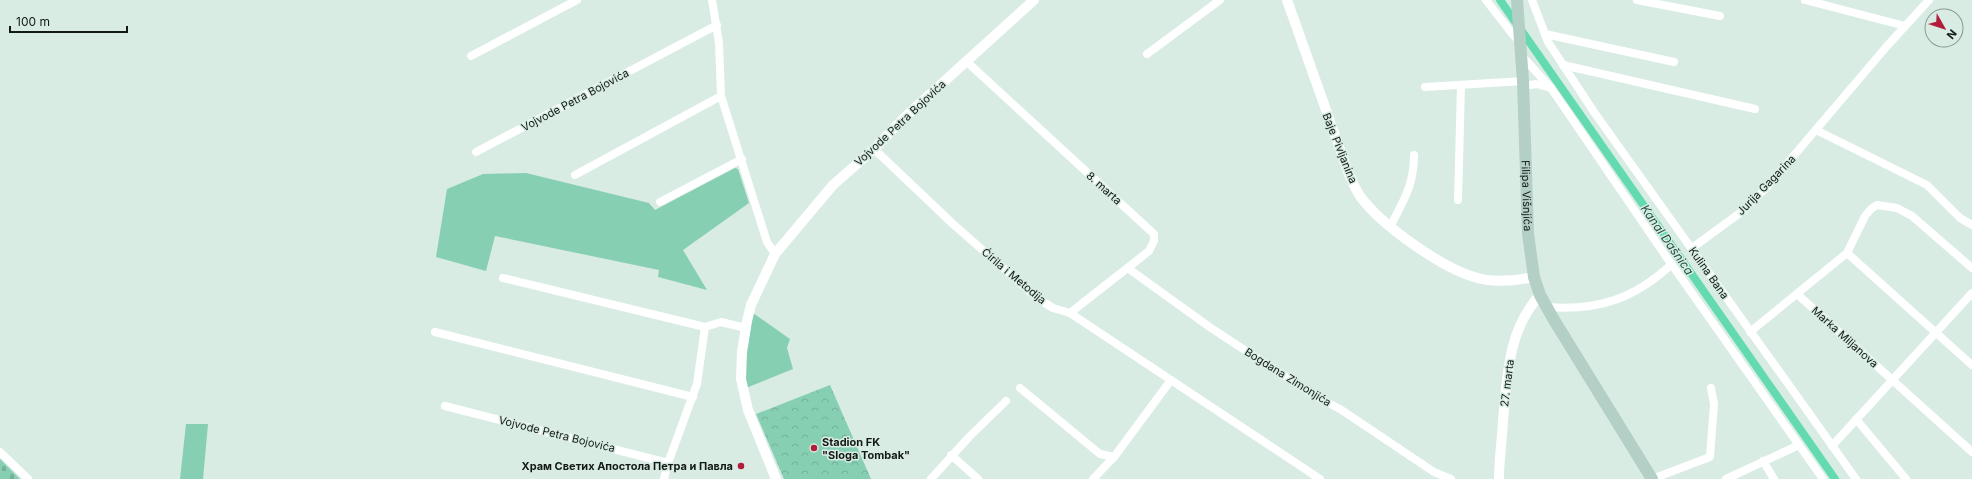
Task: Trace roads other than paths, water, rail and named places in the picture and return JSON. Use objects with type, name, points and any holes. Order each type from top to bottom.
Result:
[{"type":"main road","name":"Filipa Višnjića","points":[[1517,0],[1522,56],[1527,219],[1534,276],[1540,295],[1652,479]]},
{"type":"street","points":[[471,56],[577,0]]},
{"type":"street","points":[[712,0],[717,25],[721,96],[767,242],[775,254]]},
{"type":"street","name":"Vojvode Petra Bojovića","points":[[776,479],[744,397],[741,379],[742,352],[751,305],[775,254],[833,185],[874,149],[906,116],[1034,0]]},
{"type":"street","points":[[1147,54],[1220,0]]},
{"type":"street","name":"Baje Pivljanina","points":[[1287,0],[1348,172],[1360,196],[1390,227],[1439,260],[1472,277],[1514,280],[1534,276]]},
{"type":"street","points":[[1486,0],[1514,36],[1521,42]]},
{"type":"street","name":"Kulina Bana","points":[[1530,0],[1545,34],[1563,65],[1750,332],[1856,479]]},
{"type":"street","points":[[1637,0],[1720,16]]},
{"type":"street","points":[[1805,0],[1905,26]]},
{"type":"street","name":"Jurija Gagarina","points":[[1692,248],[1744,210],[1768,186],[1929,0]]},
{"type":"street","name":"Vojvode Petra Bojovića","points":[[476,152],[717,25]]},
{"type":"street","points":[[1545,34],[1674,62]]},
{"type":"street","points":[[1522,56],[1551,88],[1672,264],[1824,479]]},
{"type":"street","name":"8. marta","points":[[966,61],[1154,234],[1154,241],[1149,251],[1070,313]]},
{"type":"street","points":[[1563,65],[1754,109]]},
{"type":"street","points":[[1425,87],[1536,84],[1551,88]]},
{"type":"street","points":[[1458,200],[1461,86]]},
{"type":"street","points":[[575,175],[721,96]]},
{"type":"street","points":[[1816,130],[1926,185],[1960,218],[1972,225]]},
{"type":"street","name":"Ćirila i Metodija","points":[[874,149],[953,224],[1038,298],[1053,308],[1070,313],[1320,479]]},
{"type":"street","points":[[1390,227],[1408,194],[1414,172],[1414,156]]},
{"type":"street","points":[[660,202],[742,159]]},
{"type":"street","points":[[1750,332],[1847,253],[1864,216],[1877,205],[1897,208],[1912,216],[1972,268]]},
{"type":"street","points":[[1847,253],[1972,365]]},
{"type":"street","points":[[1547,307],[1586,307],[1624,297],[1646,285],[1672,264]]},
{"type":"street","name":"Bogdana Zimonjića","points":[[1128,269],[1211,328],[1301,388],[1340,409],[1434,472],[1450,479]]},
{"type":"street","points":[[503,278],[705,327],[720,322],[746,328]]},
{"type":"street","points":[[1832,446],[1972,293]]},
{"type":"street","name":"Marka Miljanova","points":[[1797,294],[1972,452]]},
{"type":"street","name":"27. marta","points":[[1499,479],[1509,359],[1517,333],[1540,295]]},
{"type":"street","points":[[664,479],[668,463],[697,384],[705,327]]},
{"type":"street","points":[[435,332],[693,397]]},
{"type":"street","points":[[1093,479],[1114,457],[1171,380]]},
{"type":"street","points":[[1020,388],[1100,454],[1114,457]]},
{"type":"street","points":[[1652,479],[1710,457],[1714,404],[1711,388]]},
{"type":"street","points":[[931,479],[951,455],[1006,401]]},
{"type":"street","name":"Vojvode Petra Bojovića","points":[[445,406],[668,463]]},
{"type":"street","points":[[1856,420],[1906,479]]},
{"type":"street","points":[[1726,479],[1799,445]]},
{"type":"street","points":[[0,452],[28,479]]},
{"type":"street","points":[[951,455],[978,479]]},
{"type":"street","points":[[1763,462],[1774,479]]},
{"type":"waterway","name":"Kanal Dašnica","points":[[1500,0],[1835,479]]},
{"type":"place","name":"Stadion FK \"Sloga Tombak\"","points":[[814,448]]},
{"type":"place","name":"Храм Светих Апостола Петра и Павла","points":[[741,466]]}]
